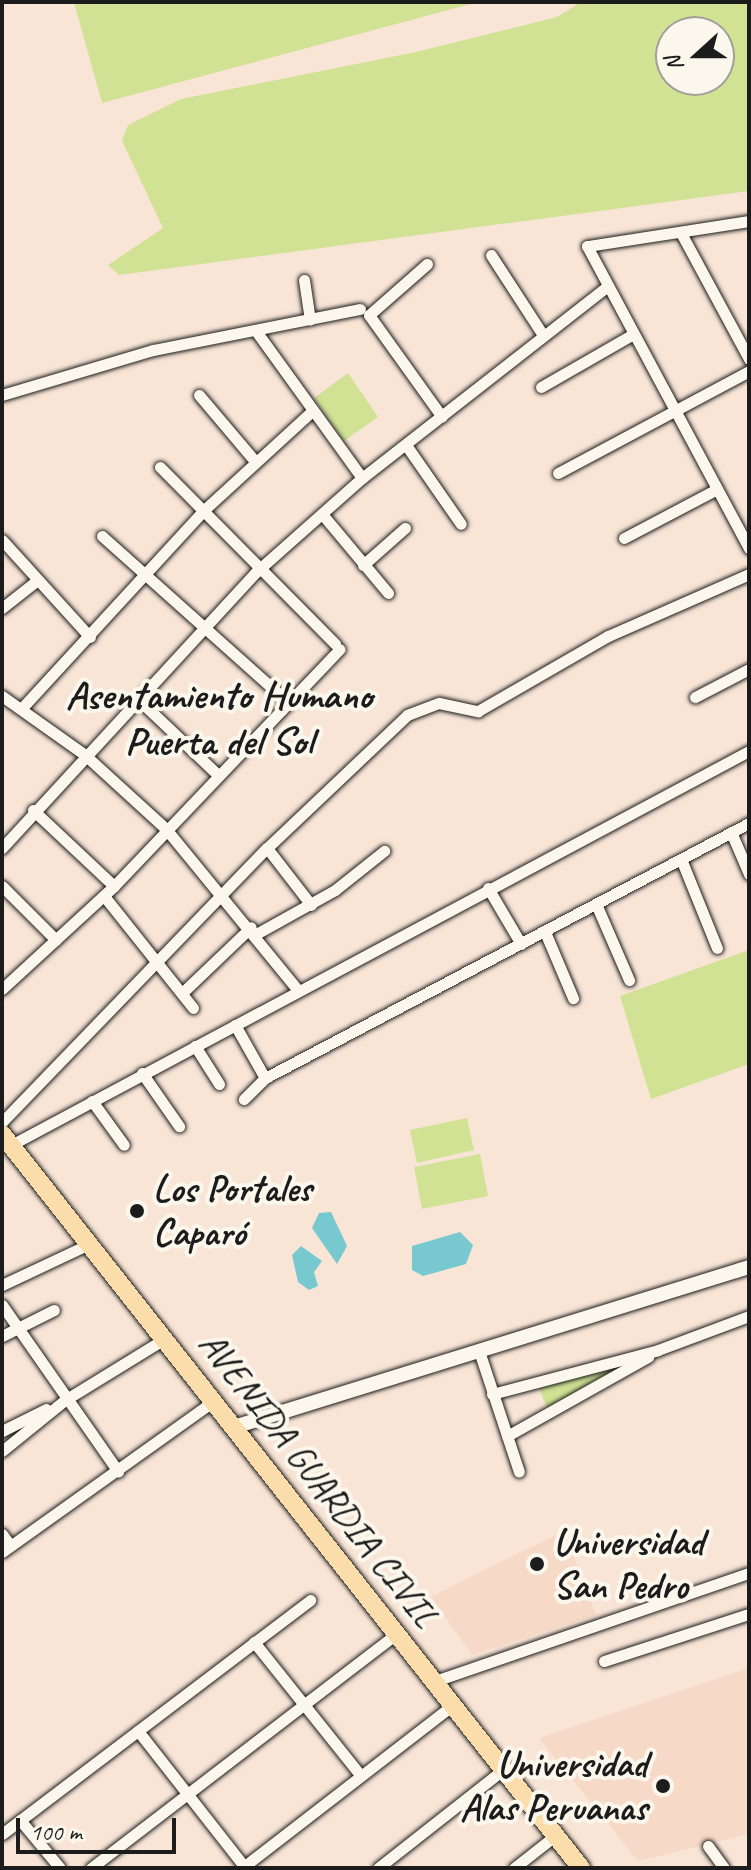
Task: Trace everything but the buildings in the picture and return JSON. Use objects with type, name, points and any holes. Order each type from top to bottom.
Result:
[{"type":"highway","name":"AVENIDA GUARDIA CIVIL","points":[[6,1139],[581,1868]]},
{"type":"street","points":[[749,221],[587,246],[749,548]]},
{"type":"street","points":[[681,233],[749,359]]},
{"type":"street","points":[[491,255],[543,335]]},
{"type":"street","points":[[427,264],[369,315],[442,417]]},
{"type":"street","points":[[304,280],[310,320]]},
{"type":"street","points":[[2,848],[33,810],[208,628],[256,572],[362,478],[608,286]]},
{"type":"street","points":[[2,395],[153,350],[360,309]]},
{"type":"street","points":[[256,331],[362,478]]},
{"type":"street","points":[[541,387],[633,334]]},
{"type":"street","points":[[558,473],[749,371]]},
{"type":"street","points":[[199,395],[254,460]]},
{"type":"street","points":[[21,709],[204,510],[254,460],[312,411]]},
{"type":"street","points":[[406,445],[461,524]]},
{"type":"street","points":[[2,989],[114,886],[338,647],[256,572],[204,510],[160,467]]},
{"type":"street","points":[[624,538],[717,489]]},
{"type":"street","points":[[322,514],[388,593]]},
{"type":"street","points":[[363,565],[405,528]]},
{"type":"street","points":[[102,536],[146,571],[281,696]]},
{"type":"street","points":[[2,540],[35,582],[90,637]]},
{"type":"street","points":[[2,1122],[267,848],[424,705],[478,711],[608,636],[749,574]]},
{"type":"street","points":[[2,608],[35,582]]},
{"type":"street","points":[[695,697],[749,669]]},
{"type":"street","points":[[2,696],[85,755],[166,829],[253,931],[298,990]]},
{"type":"street","points":[[139,700],[219,776]]},
{"type":"street","points":[[6,1139],[92,1101],[749,751]]},
{"type":"street","points":[[33,810],[114,886]]},
{"type":"street","points":[[244,1099],[265,1078],[749,823]]},
{"type":"street","points":[[731,832],[749,874]]},
{"type":"street","points":[[267,848],[311,905]]},
{"type":"street","points":[[182,993],[253,931],[311,905],[384,851]]},
{"type":"street","points":[[681,859],[717,948]]},
{"type":"street","points":[[2,886],[56,940]]},
{"type":"street","points":[[488,888],[521,944]]},
{"type":"street","points":[[104,896],[193,1008]]},
{"type":"street","points":[[596,904],[629,980]]},
{"type":"street","points":[[545,932],[573,998]]},
{"type":"street","points":[[235,1025],[265,1078]]},
{"type":"street","points":[[195,1046],[219,1084]]},
{"type":"street","points":[[142,1073],[179,1126]]},
{"type":"street","points":[[92,1101],[124,1145]]},
{"type":"street","points":[[2,1285],[89,1244]]},
{"type":"street","points":[[234,1427],[749,1267]]},
{"type":"street","points":[[2,1305],[65,1400],[118,1471]]},
{"type":"street","points":[[2,1336],[54,1310]]},
{"type":"street","points":[[492,1394],[658,1350],[749,1316]]},
{"type":"street","points":[[2,1431],[65,1400],[164,1339]]},
{"type":"street","points":[[507,1436],[658,1350]]},
{"type":"street","points":[[479,1351],[519,1472]]},
{"type":"street","points":[[2,1451],[65,1400]]},
{"type":"street","points":[[2,1534],[6,1548],[214,1401]]},
{"type":"street","points":[[435,1681],[749,1573]]},
{"type":"street","points":[[2,1834],[310,1600]]},
{"type":"street","points":[[604,1661],[749,1614]]},
{"type":"street","points":[[91,1868],[397,1633]]},
{"type":"street","points":[[254,1642],[361,1776]]},
{"type":"street","points":[[138,1731],[243,1867],[453,1705]]},
{"type":"street","points":[[378,1868],[504,1769]]},
{"type":"street","points":[[20,1820],[60,1868]]},
{"type":"street","points":[[514,1868],[556,1835]]},
{"type":"street","points":[[708,1846],[724,1868]]},
{"type":"shaded area","name":"Universidad San Pedro","points":[[564,1531],[596,1615],[472,1655],[431,1597]]},
{"type":"shaded area","name":"Universidad Alas Peruanas","points":[[749,1668],[749,1834],[638,1861],[539,1738]]},
{"type":"green space","points":[[74,2],[478,2],[102,103]]},
{"type":"green space","points":[[581,2],[749,2],[749,191],[119,275],[108,265],[163,228],[122,141],[128,125],[181,99],[416,52],[557,17]]},
{"type":"green space","points":[[348,373],[378,417],[344,441],[314,398]]},
{"type":"green space","points":[[749,950],[749,1064],[651,1099],[620,996]]},
{"type":"green space","points":[[467,1118],[474,1150],[417,1163],[410,1130]]},
{"type":"green space","points":[[480,1154],[488,1196],[422,1209],[414,1167]]},
{"type":"green space","points":[[633,1362],[547,1408],[539,1388]]},
{"type":"water","points":[[331,1212],[347,1246],[337,1264],[312,1228],[319,1213]]},
{"type":"water","points":[[460,1232],[473,1245],[466,1264],[423,1276],[412,1270],[412,1246]]},
{"type":"water","points":[[301,1246],[322,1261],[314,1272],[318,1286],[309,1290],[298,1282],[292,1255]]},
{"type":"place","name":"Los Portales Caparó","points":[[137,1211]]},
{"type":"place","name":"Universidad San Pedro","points":[[537,1564]]},
{"type":"place","name":"Universidad Alas Peruanas","points":[[663,1786]]},
{"type":"district","name":"Asentamiento Humano Puerta del Sol","points":[[219,718]]}]
